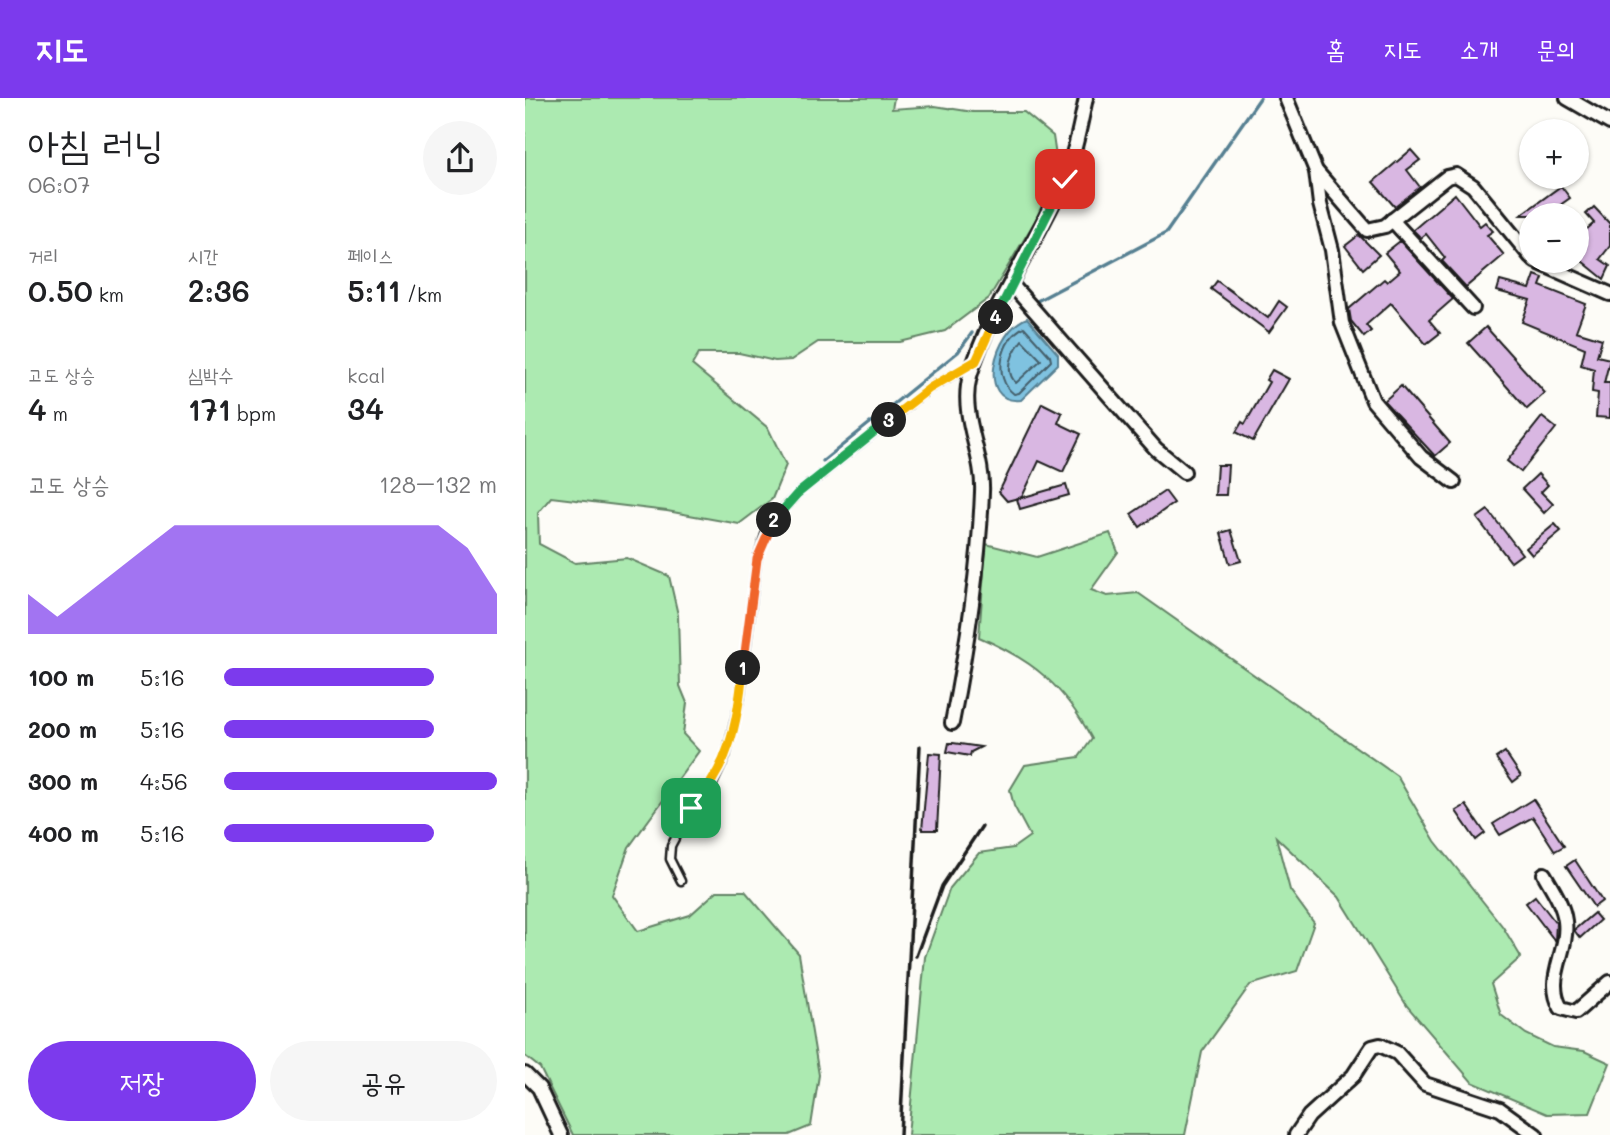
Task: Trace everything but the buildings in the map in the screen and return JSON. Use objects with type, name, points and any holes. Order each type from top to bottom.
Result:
[{"type":"street","points":[[952,723],[971,626],[983,489],[968,399],[969,378],[1065,179],[1076,145],[1086,98]]},
{"type":"street","points":[[1286,98],[1316,171],[1320,204],[1332,250],[1342,323],[1373,401],[1421,457],[1454,482]]},
{"type":"street","points":[[1567,98],[1610,123]]},
{"type":"street","points":[[1316,171],[1367,230],[1372,231],[1392,220],[1447,177],[1456,175],[1473,186],[1519,242]]},
{"type":"street","points":[[1392,220],[1473,308]]},
{"type":"street","points":[[1562,273],[1610,294]]},
{"type":"street","points":[[1012,285],[1156,449],[1184,472]]},
{"type":"street","points":[[1544,874],[1565,921],[1563,945],[1553,984],[1555,997],[1561,1008],[1577,1012],[1610,982]]},
{"type":"street","points":[[1296,1135],[1309,1116],[1353,1076],[1372,1047],[1380,1045],[1397,1053],[1425,1084],[1500,1109],[1536,1135]]},
{"type":"street","points":[[525,1073],[539,1088],[561,1135]]},
{"type":"lane","points":[[681,881],[670,859],[671,846],[678,829],[712,786],[726,756],[740,699],[757,559],[765,535],[776,516],[797,494],[930,388],[976,361]]},
{"type":"green space","points":[[525,98],[894,98],[892,109],[935,106],[973,112],[1024,112],[1053,136],[1058,170],[1035,221],[989,298],[945,331],[900,342],[818,342],[791,360],[775,361],[739,353],[699,353],[692,365],[768,428],[786,465],[772,499],[739,524],[667,511],[551,497],[538,513],[539,544],[575,563],[627,558],[669,576],[678,615],[680,686],[687,703],[683,734],[699,751],[629,847],[612,895],[638,931],[690,915],[717,891],[745,891],[799,954],[819,1075],[811,1126],[789,1135],[573,1135],[540,1068],[525,1056]]},
{"type":"green space","points":[[1110,533],[1118,552],[1091,590],[1107,596],[1138,593],[1397,776],[1435,841],[1503,927],[1521,957],[1491,984],[1501,1015],[1526,1034],[1553,1047],[1584,1051],[1610,1063],[1590,1113],[1547,1114],[1472,1082],[1407,1006],[1339,897],[1276,837],[1290,890],[1314,923],[1297,971],[1250,985],[1202,1052],[1185,1135],[908,1135],[925,957],[950,888],[979,853],[1013,848],[1030,836],[1014,806],[1010,790],[1025,765],[1079,757],[1092,739],[1070,704],[1046,677],[1016,656],[979,637],[986,544],[1037,557]]},
{"type":"water","points":[[1027,318],[1058,354],[1058,364],[1021,400],[1007,398],[998,391],[994,379],[994,365],[1006,337],[1015,325]]},
{"type":"waterway","points":[[1037,301],[1166,233],[1260,98]]},
{"type":"waterway","points":[[823,461],[958,352],[972,333]]},
{"type":"railway","points":[[900,1135],[920,746]]},
{"type":"railway","points":[[916,956],[942,886],[982,826]]},
{"type":"route","points":[[691,808],[712,786],[726,756],[740,699],[757,559],[765,535],[776,516],[797,494],[930,388],[976,361],[1065,179]]}]
